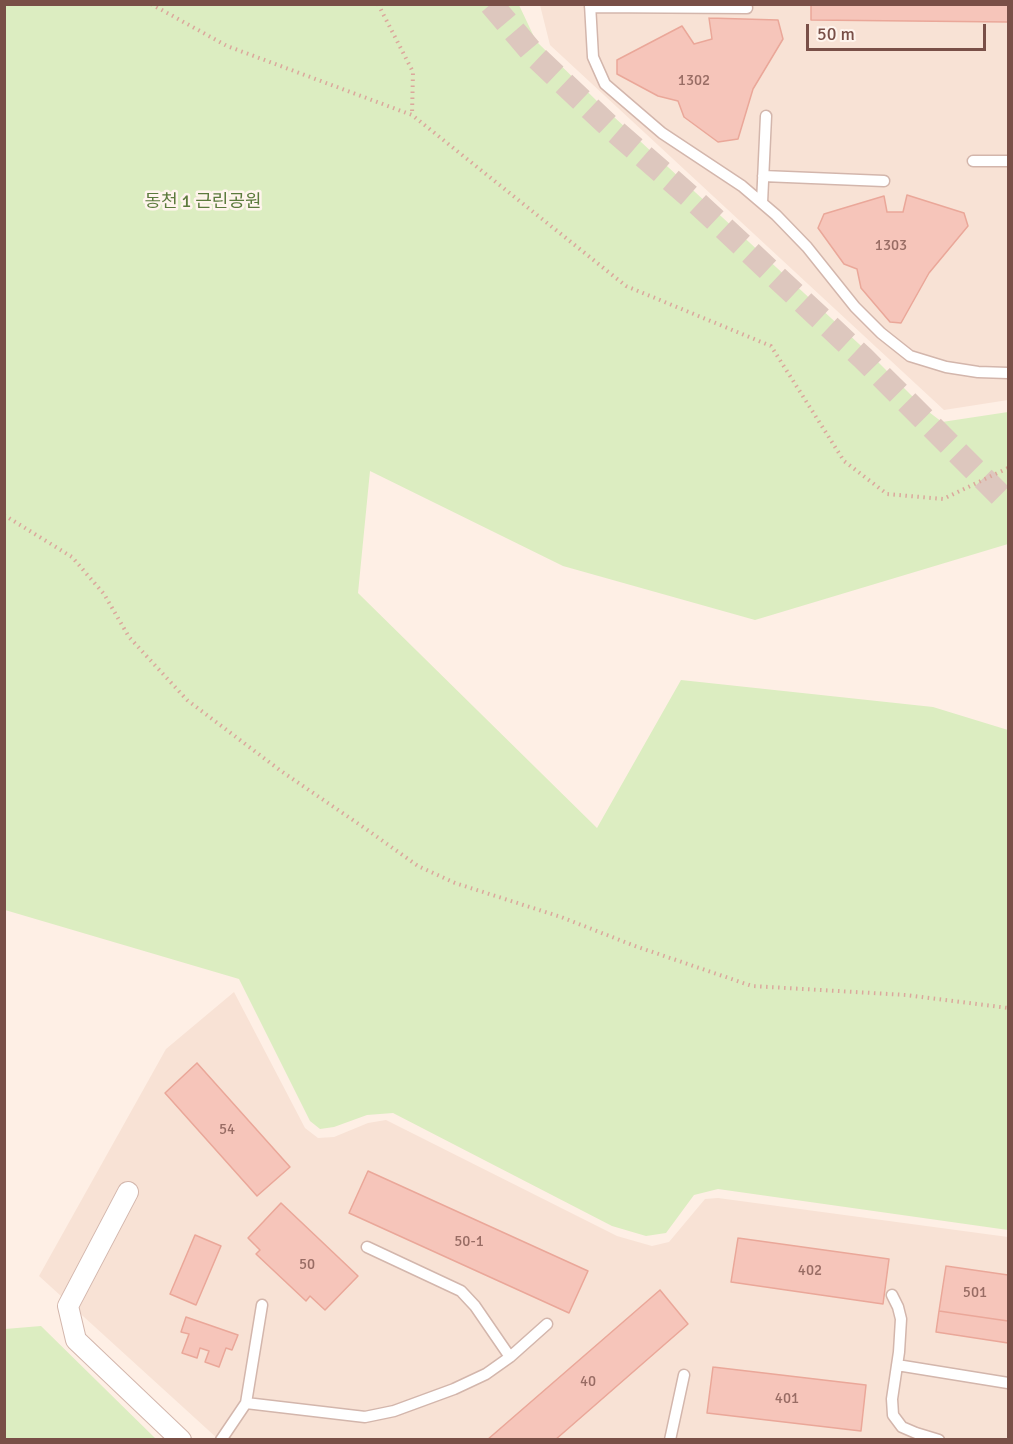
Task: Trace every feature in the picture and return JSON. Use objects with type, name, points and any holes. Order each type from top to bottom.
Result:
[{"type":"street","points":[[128,1192],[68,1306],[76,1340],[181,1440]]},
{"type":"lane","points":[[747,8],[590,6],[593,57],[605,84],[662,133],[742,186],[762,203],[807,247],[855,307],[881,333],[910,356],[945,367],[978,372],[1008,373]]},
{"type":"lane","points":[[762,203],[766,116]]},
{"type":"lane","points":[[973,160],[1008,160]]},
{"type":"lane","points":[[763,176],[884,181]]},
{"type":"lane","points":[[367,1247],[461,1291],[475,1306],[510,1358]]},
{"type":"lane","points":[[892,1295],[901,1319],[892,1400],[893,1415],[902,1427],[939,1440]]},
{"type":"lane","points":[[221,1440],[246,1403],[262,1305]]},
{"type":"lane","points":[[246,1403],[365,1417],[394,1411],[454,1389],[486,1374],[510,1358],[547,1324]]},
{"type":"lane","points":[[897,1365],[1008,1383]]},
{"type":"lane","points":[[670,1440],[684,1376]]},
{"type":"path","points":[[151,4],[227,46],[412,115],[627,286],[771,346],[844,461],[887,494],[943,499],[1008,468]]},
{"type":"path","points":[[378,4],[413,72],[412,115]]},
{"type":"path","points":[[4,515],[72,557],[104,594],[129,637],[187,700],[281,771],[418,866],[455,883],[561,917],[635,946],[752,986],[906,995],[1008,1008]]},
{"type":"shaded area","points":[[540,5],[1008,5],[1008,400],[944,410],[550,45]]},
{"type":"shaded area","points":[[234,992],[305,1128],[318,1138],[334,1137],[368,1123],[386,1120],[617,1236],[652,1246],[669,1242],[705,1199],[718,1198],[1008,1237],[1008,1439],[218,1439],[39,1276],[166,1049]]},
{"type":"green space","name":"동천 1 근린공원","points":[[4,5],[519,5],[536,41],[600,104],[872,356],[925,409],[942,422],[1008,412],[1008,544],[755,620],[563,566],[370,471],[358,593],[597,828],[681,680],[933,707],[1008,730],[1008,1230],[718,1189],[694,1195],[666,1233],[646,1236],[612,1226],[393,1113],[367,1115],[334,1127],[320,1129],[310,1121],[239,979],[5,910]]},
{"type":"green space","points":[[41,1326],[156,1439],[5,1439],[5,1329]]},
{"type":"building","points":[[811,4],[1008,4],[1008,22],[811,20]]},
{"type":"building","points":[[709,18],[778,20],[783,39],[753,89],[738,139],[718,142],[684,117],[678,101],[658,96],[617,74],[617,60],[682,26],[694,44],[712,39]]},
{"type":"building","points":[[907,195],[964,213],[968,226],[929,273],[901,323],[890,322],[861,288],[857,269],[844,264],[818,228],[824,214],[884,196],[887,212],[903,212]]},
{"type":"building","points":[[197,1063],[290,1167],[257,1196],[165,1093]]},
{"type":"building","points":[[368,1171],[588,1271],[569,1313],[349,1213]]},
{"type":"building","points":[[281,1203],[358,1276],[325,1310],[310,1296],[306,1301],[256,1254],[260,1250],[248,1238]]},
{"type":"building","points":[[195,1235],[221,1246],[196,1305],[170,1294]]},
{"type":"building","points":[[738,1238],[889,1259],[883,1304],[731,1282]]},
{"type":"building","points":[[946,1266],[1008,1275],[1008,1321],[939,1311]]},
{"type":"building","points":[[660,1290],[688,1324],[555,1440],[487,1440]]},
{"type":"building","points":[[939,1311],[1008,1321],[1008,1343],[936,1332]]},
{"type":"building","points":[[186,1317],[238,1335],[232,1350],[226,1348],[219,1367],[205,1362],[209,1351],[200,1348],[197,1358],[182,1353],[189,1334],[181,1332]]},
{"type":"building","points":[[713,1367],[866,1385],[861,1431],[707,1413]]},
{"type":"tunnel","points":[[491,4],[537,58],[863,358],[1008,503]]}]
